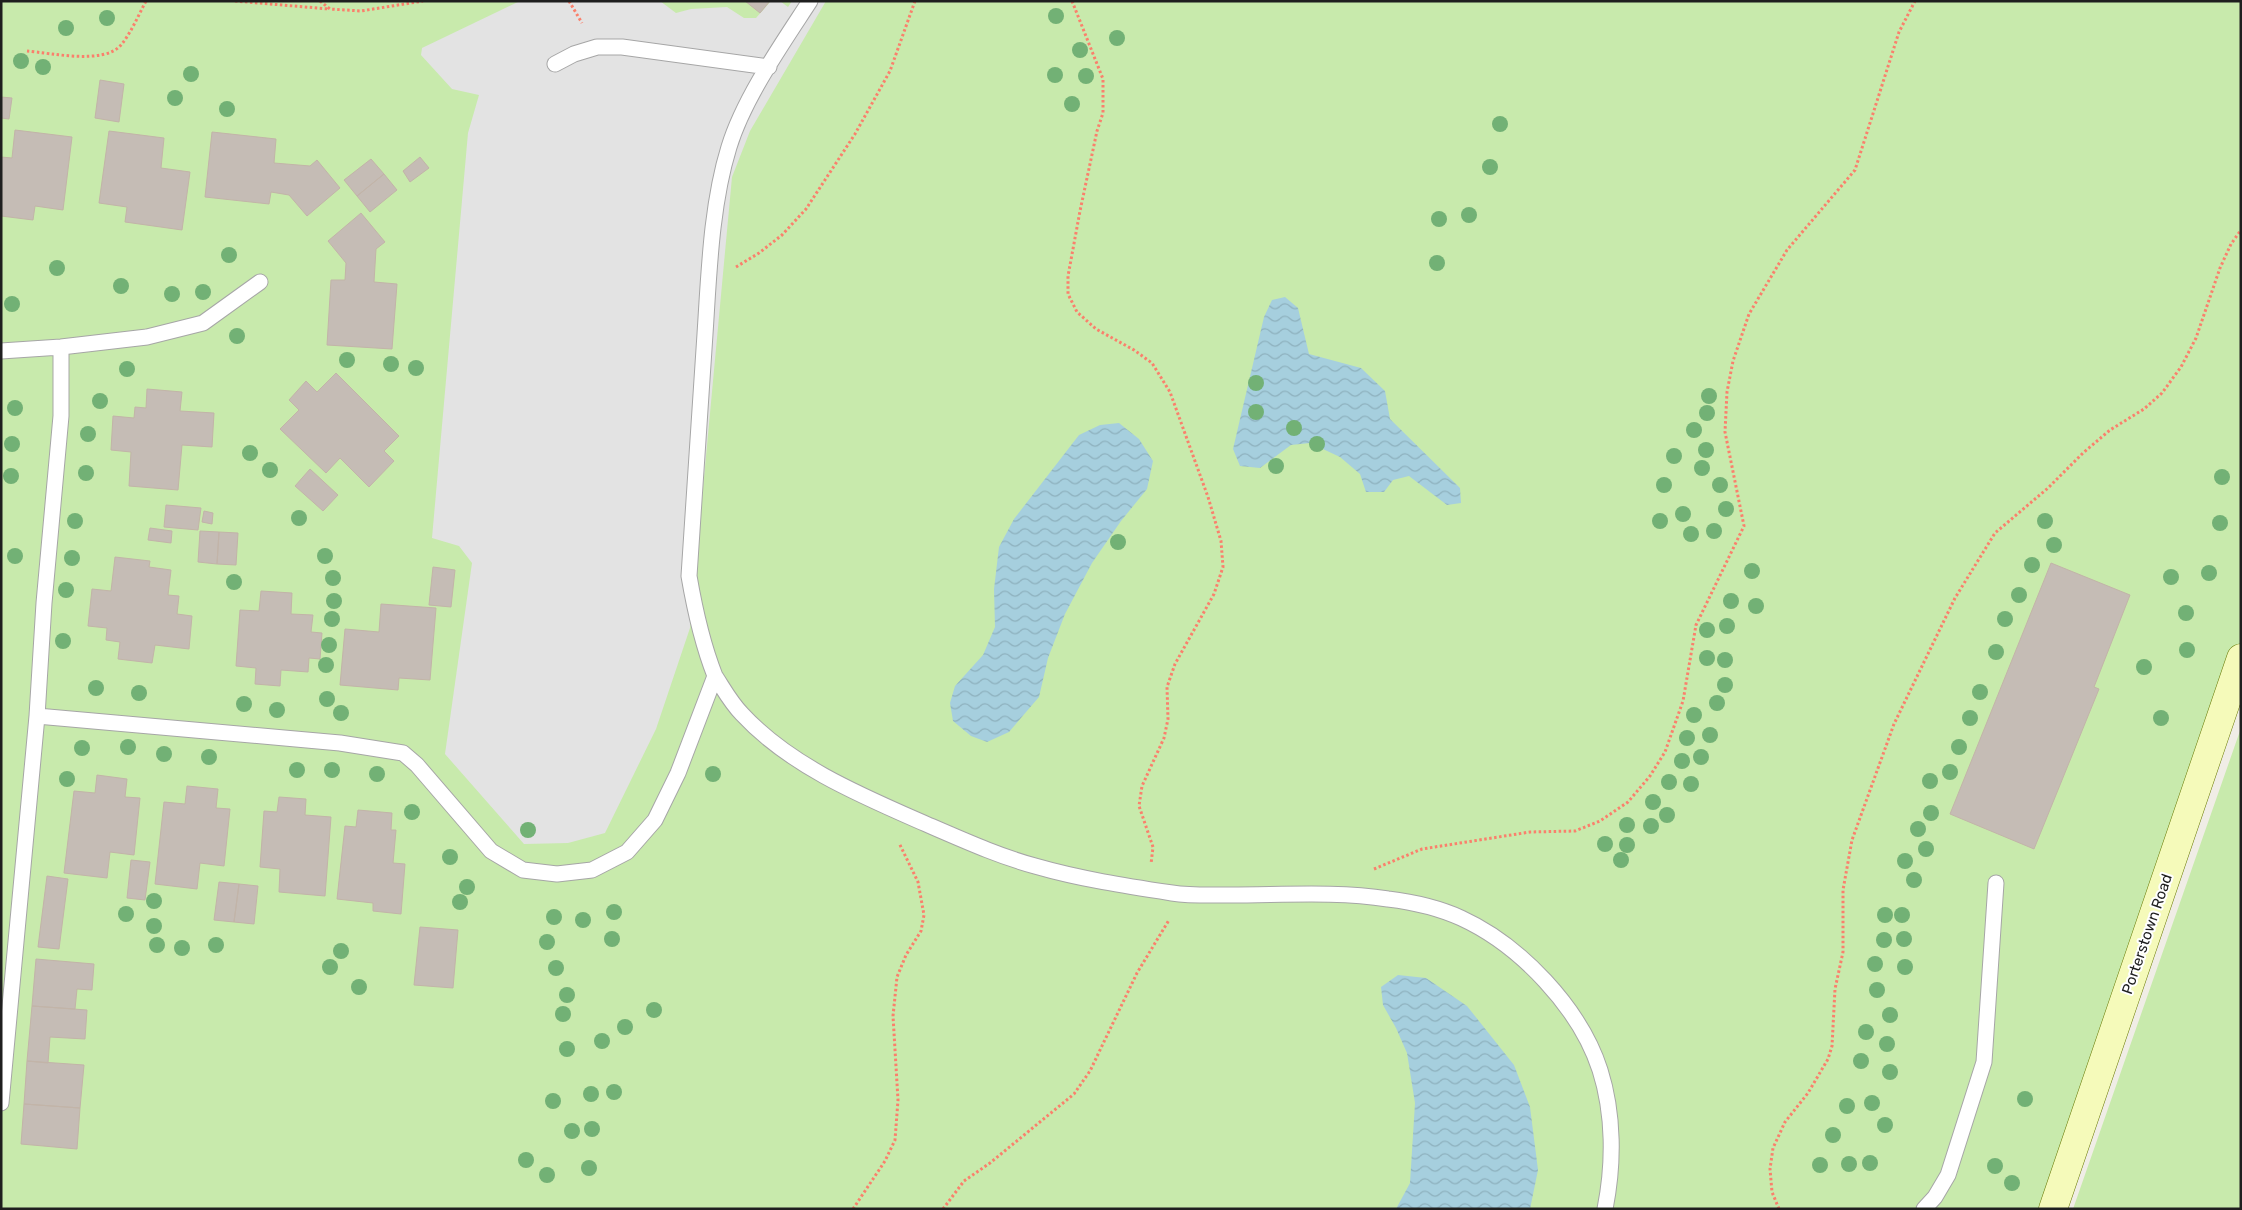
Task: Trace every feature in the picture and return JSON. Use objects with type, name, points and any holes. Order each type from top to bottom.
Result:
[{"type":"street","name":"Porterstown Road","points":[[2053,1209],[2241,658]]},
{"type":"lane","points":[[810,1],[747,106],[730,145],[720,182],[709,279],[690,576],[696,620],[704,649],[715,676],[740,713],[768,739],[853,792],[952,835],[1033,866],[1177,894],[1357,895],[1390,899],[1422,904],[1461,918],[1497,938],[1547,982],[1584,1035],[1600,1070],[1611,1143],[1611,1179],[1606,1209]]},
{"type":"lane","points":[[555,64],[574,54],[597,47],[622,48],[769,67]]},
{"type":"lane","points":[[1,351],[61,347],[147,337],[203,323],[260,282]]},
{"type":"lane","points":[[1,1102],[37,716],[44,602],[61,416],[61,347]]},
{"type":"lane","points":[[37,716],[340,743],[403,752],[417,765],[491,851],[523,870],[557,874],[592,870],[627,852],[655,820],[678,773],[715,676]]},
{"type":"lane","points":[[1924,1209],[1936,1197],[1948,1175],[1984,1062],[1996,883]]},
{"type":"path","points":[[27,51],[86,57],[109,54],[120,46],[146,1]]},
{"type":"path","points":[[235,1],[361,11],[423,1]]},
{"type":"path","points":[[320,1],[330,9]]},
{"type":"path","points":[[709,279],[723,274],[759,253],[782,235],[806,208],[855,134],[890,71],[915,1]]},
{"type":"path","points":[[1072,1],[1103,79],[1103,113],[1097,131],[1068,276],[1068,294],[1077,312],[1096,329],[1134,350],[1152,364],[1170,392],[1208,497],[1221,540],[1223,567],[1214,594],[1175,664],[1167,687],[1168,718],[1164,738],[1142,786],[1139,806],[1154,847],[1146,889]]},
{"type":"path","points":[[1372,870],[1422,849],[1530,832],[1575,831],[1600,821],[1628,802],[1665,752],[1683,701],[1696,625],[1744,526],[1725,432],[1727,392],[1733,360],[1749,314],[1787,250],[1855,170],[1899,32],[1915,1]]},
{"type":"path","points":[[1779,1209],[1772,1192],[1770,1169],[1773,1148],[1785,1122],[1808,1093],[1828,1059],[1832,1046],[1835,989],[1843,952],[1843,890],[1852,840],[1894,724],[1954,598],[1995,532],[2048,488],[2083,453],[2110,430],[2144,409],[2162,393],[2181,366],[2196,338],[2220,268],[2231,244],[2241,230]]},
{"type":"path","points":[[853,1209],[885,1162],[895,1140],[898,1100],[893,1016],[897,977],[906,955],[921,931],[924,915],[918,882],[876,802]]},
{"type":"path","points":[[943,1209],[964,1181],[990,1163],[1074,1094],[1090,1070],[1137,973],[1166,923],[1196,895]]},
{"type":"green space","points":[[1,1],[2241,1],[2241,653],[2047,1209],[1,1209]]},
{"type":"green space","points":[[2241,728],[2241,1209],[2073,1209]]},
{"type":"shaded area","points":[[520,1],[660,1],[676,13],[691,9],[727,7],[744,18],[756,18],[771,1],[780,1],[788,7],[792,1],[826,1],[750,131],[732,177],[690,628],[656,729],[605,833],[568,843],[524,844],[445,754],[472,563],[459,546],[432,538],[468,133],[479,95],[452,89],[421,55],[422,48]]},
{"type":"water","points":[[1285,297],[1298,308],[1309,354],[1361,368],[1385,391],[1390,419],[1460,488],[1461,503],[1447,505],[1409,476],[1393,480],[1384,492],[1366,492],[1360,474],[1340,457],[1310,443],[1291,445],[1260,468],[1240,466],[1233,449],[1264,317],[1272,300]]},
{"type":"water","points":[[1119,423],[1139,439],[1153,461],[1147,489],[1121,521],[1092,563],[1065,614],[1048,658],[1039,697],[1009,732],[987,742],[971,736],[953,721],[950,703],[955,686],[983,655],[995,627],[994,589],[999,547],[1014,519],[1079,435],[1100,425]]},
{"type":"water","points":[[1398,975],[1426,978],[1467,1006],[1514,1065],[1530,1107],[1538,1170],[1530,1209],[1396,1209],[1410,1183],[1415,1103],[1407,1053],[1383,1005],[1381,987]]},
{"type":"building","points":[[745,1],[770,1],[760,13]]},
{"type":"building","points":[[100,80],[124,84],[119,122],[95,118]]},
{"type":"building","points":[[1,97],[12,98],[9,119],[1,118]]},
{"type":"building","points":[[15,130],[72,137],[63,210],[35,206],[33,220],[1,216],[1,157],[12,158]]},
{"type":"building","points":[[109,131],[164,138],[161,168],[190,172],[182,230],[125,222],[127,207],[99,203]]},
{"type":"building","points":[[212,132],[276,139],[274,163],[310,166],[317,160],[340,188],[307,216],[289,195],[271,192],[269,204],[205,197]]},
{"type":"building","points":[[420,157],[429,168],[410,182],[403,171]]},
{"type":"building","points":[[371,159],[384,174],[357,196],[344,180]]},
{"type":"building","points":[[384,174],[397,190],[370,212],[357,196]]},
{"type":"building","points":[[361,213],[385,242],[376,249],[374,282],[397,284],[392,349],[327,345],[331,280],[345,280],[346,263],[328,241]]},
{"type":"building","points":[[336,373],[399,436],[384,451],[394,461],[369,487],[340,458],[326,473],[280,429],[299,410],[289,400],[306,381],[317,392]]},
{"type":"building","points":[[147,389],[182,392],[180,411],[214,413],[212,447],[182,445],[178,490],[129,486],[131,452],[111,450],[113,416],[134,418],[135,407],[146,408]]},
{"type":"building","points":[[310,469],[338,495],[323,511],[295,486]]},
{"type":"building","points":[[166,505],[201,508],[198,530],[164,527]]},
{"type":"building","points":[[204,511],[213,513],[212,524],[202,522]]},
{"type":"building","points":[[150,528],[172,531],[171,543],[148,540]]},
{"type":"building","points":[[200,531],[219,532],[217,564],[198,562]]},
{"type":"building","points":[[219,532],[238,533],[236,565],[217,564]]},
{"type":"building","points":[[115,557],[150,561],[149,567],[171,570],[168,595],[179,596],[177,614],[192,616],[189,649],[155,645],[152,663],[118,659],[120,642],[106,640],[107,628],[88,626],[92,589],[111,591]]},
{"type":"building","points":[[2051,563],[2130,595],[2094,687],[2099,689],[2034,849],[1950,814]]},
{"type":"building","points":[[433,567],[455,570],[451,607],[429,605]]},
{"type":"building","points":[[261,591],[292,593],[291,614],[313,615],[311,632],[322,633],[320,659],[309,658],[308,672],[281,670],[280,686],[255,684],[256,668],[236,666],[240,610],[259,611]]},
{"type":"building","points":[[381,604],[436,608],[430,680],[399,678],[398,690],[340,685],[345,629],[379,632]]},
{"type":"building","points":[[97,775],[127,779],[125,797],[140,798],[134,855],[110,852],[107,878],[64,873],[74,791],[95,793]]},
{"type":"building","points":[[187,786],[218,789],[216,808],[230,809],[224,866],[200,863],[197,889],[155,884],[164,802],[185,804]]},
{"type":"building","points":[[279,797],[306,799],[305,815],[331,817],[325,896],[279,892],[280,869],[260,867],[264,811],[277,812]]},
{"type":"building","points":[[358,810],[392,813],[391,830],[396,830],[393,863],[405,864],[401,914],[373,911],[373,903],[337,899],[345,826],[356,827]]},
{"type":"building","points":[[131,860],[150,862],[145,900],[127,898]]},
{"type":"building","points":[[47,876],[68,879],[59,949],[38,947]]},
{"type":"building","points":[[219,882],[239,884],[234,922],[214,920]]},
{"type":"building","points":[[239,884],[258,886],[254,924],[234,922]]},
{"type":"building","points":[[420,927],[458,930],[453,988],[414,985]]},
{"type":"building","points":[[36,959],[94,964],[92,990],[77,989],[75,1009],[32,1006]]},
{"type":"building","points":[[32,1006],[87,1010],[85,1039],[50,1037],[48,1063],[27,1061]]},
{"type":"building","points":[[27,1061],[84,1065],[80,1108],[24,1104]]},
{"type":"building","points":[[24,1104],[80,1108],[77,1149],[21,1144]]}]
